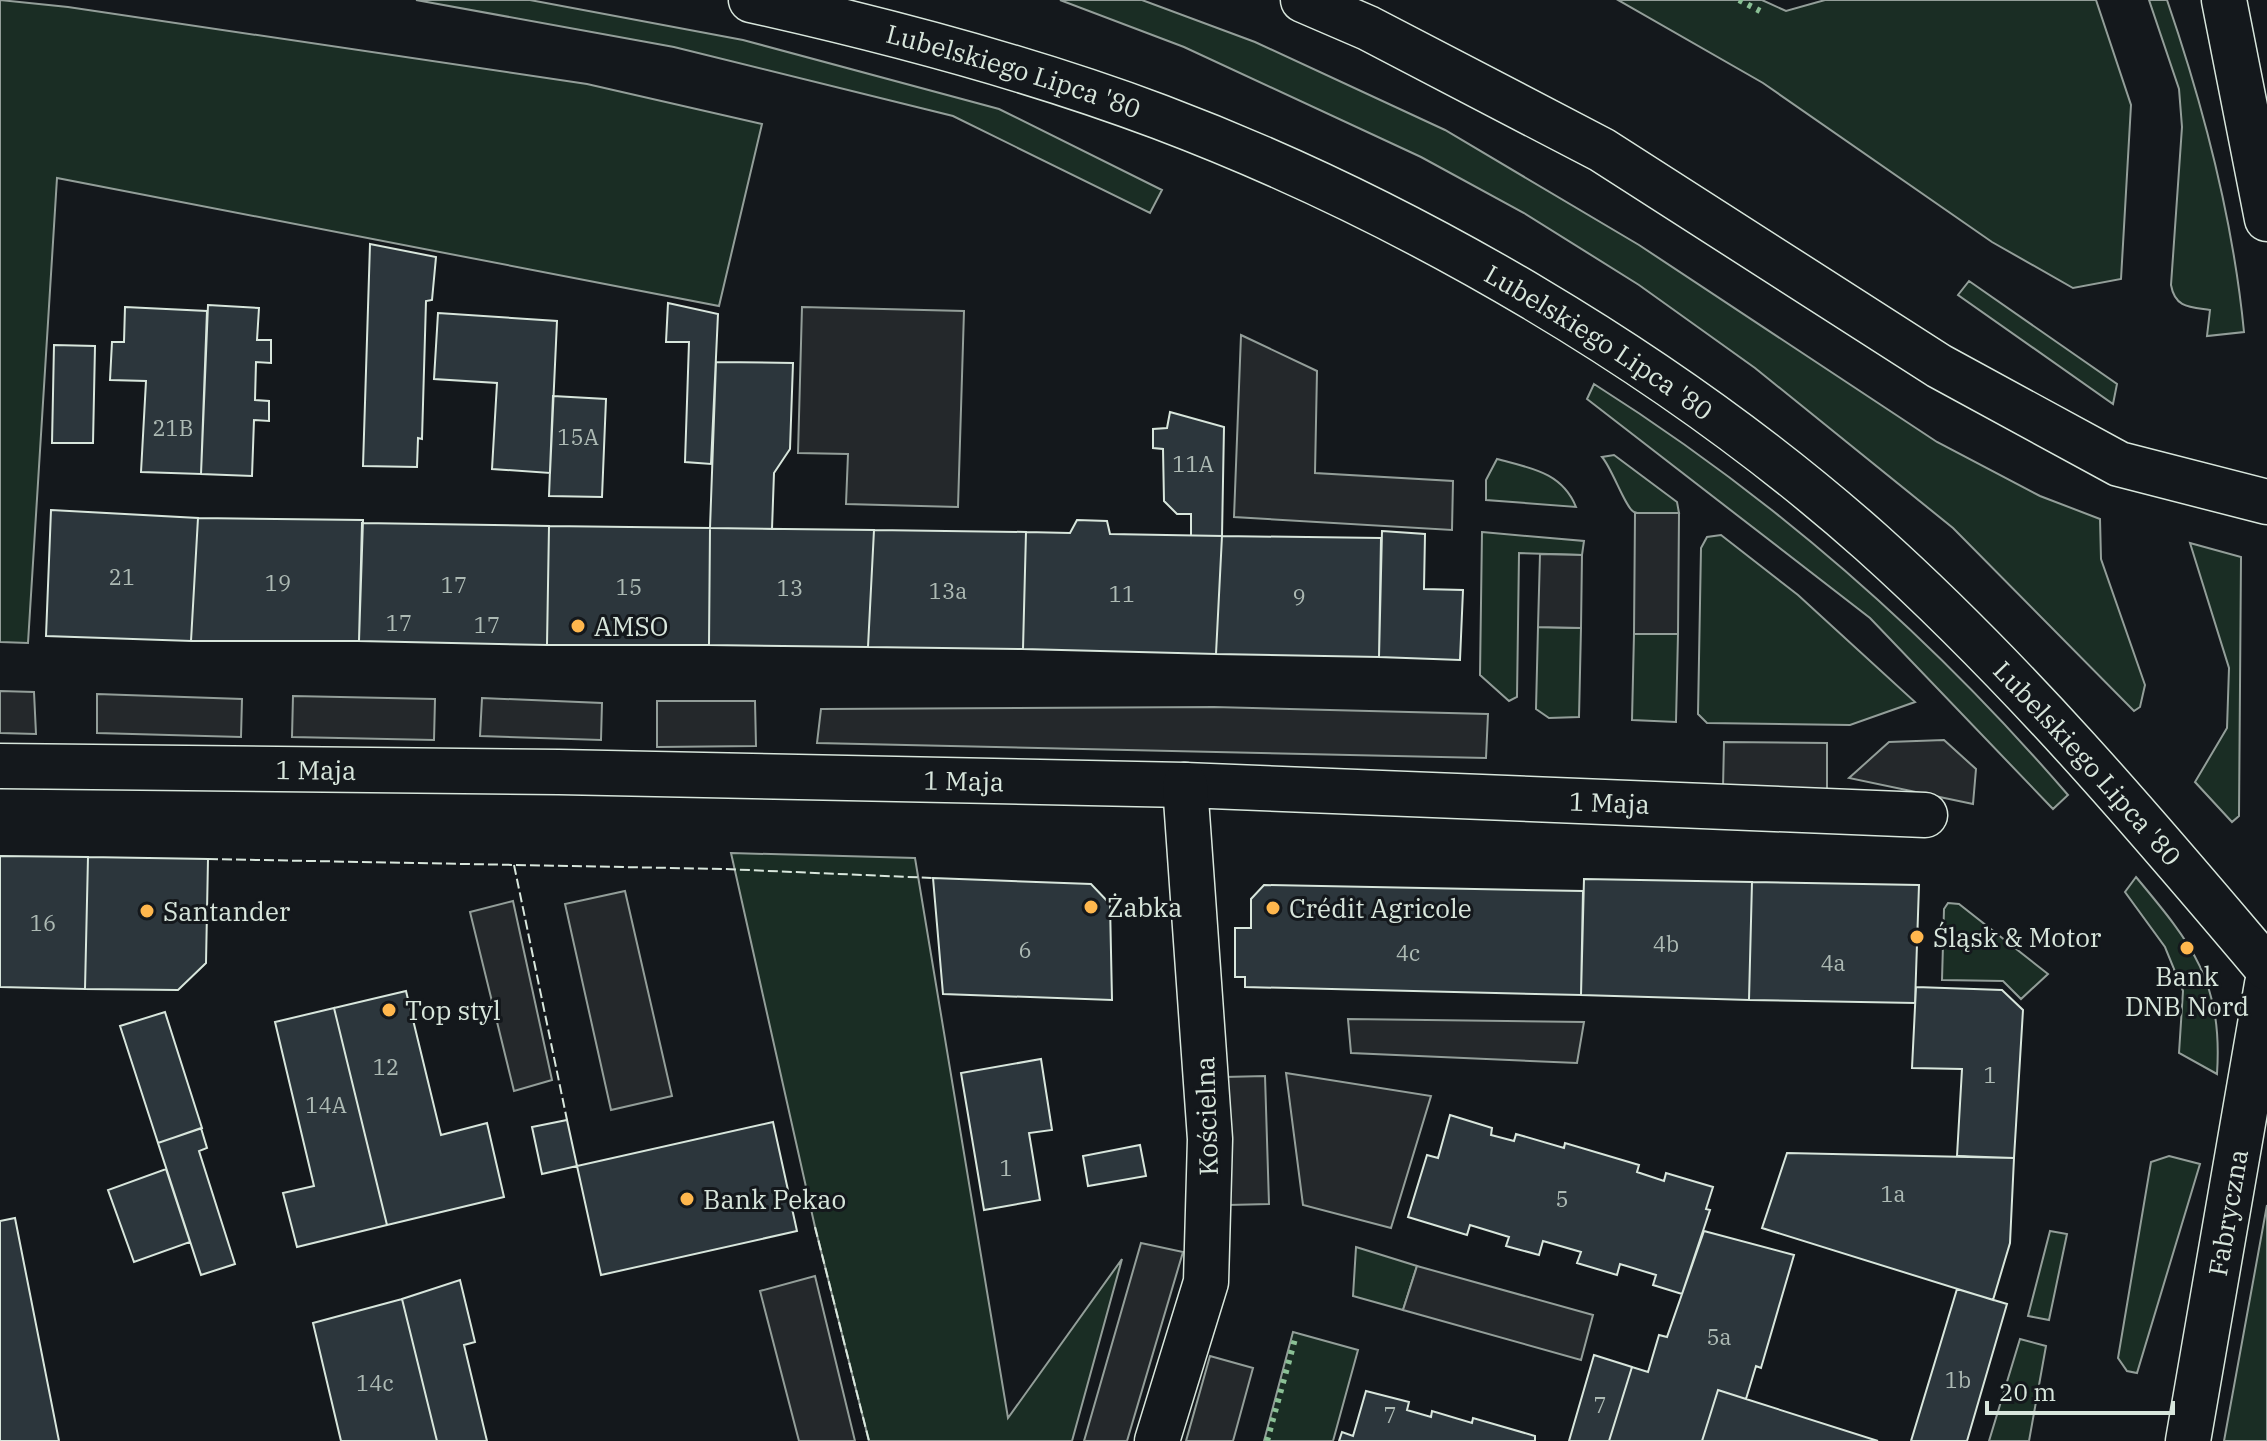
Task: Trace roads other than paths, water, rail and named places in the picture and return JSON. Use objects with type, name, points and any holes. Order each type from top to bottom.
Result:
[{"type":"street","name":"Lubelskiego Lipca '80","points":[[751,0],[919,40],[1161,117],[1319,186],[1405,228],[1614,350],[1735,434],[1867,539],[1926,593],[2061,729],[2267,968]]},
{"type":"street","points":[[1303,0],[1368,28],[1602,150],[1939,366],[2119,464],[2267,502]]},
{"type":"street","points":[[2224,0],[2267,219]]},
{"type":"street","name":"1 Maja","points":[[0,766],[547,771],[1185,785],[1925,815]]},
{"type":"street","name":"Kościelna","points":[[1157,1441],[1206,1282],[1210,1139],[1185,785]]},
{"type":"street","name":"Fabryczna","points":[[2188,1441],[2267,984]]},
{"type":"place","name":"AMSO","points":[[578,626]]},
{"type":"place","name":"Żabka","points":[[1091,907]]},
{"type":"place","name":"Crédit Agricole","points":[[1273,908]]},
{"type":"place","name":"Santander","points":[[147,911]]},
{"type":"place","name":"Śląsk & Motor","points":[[1917,937]]},
{"type":"place","name":"Bank DNB Nord","points":[[2187,948]]},
{"type":"place","name":"Top styl","points":[[389,1010]]},
{"type":"place","name":"Bank Pekao","points":[[687,1199]]}]
